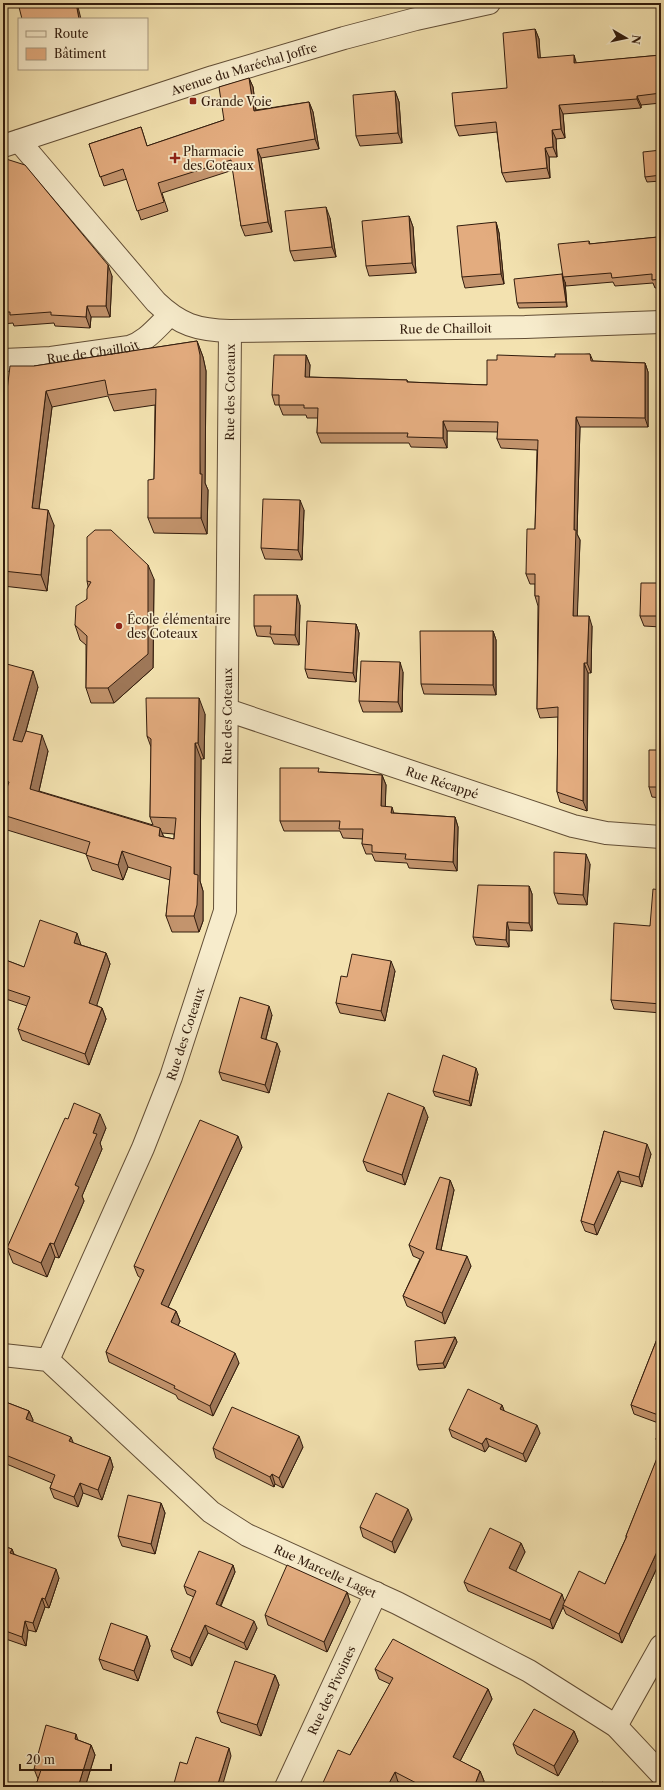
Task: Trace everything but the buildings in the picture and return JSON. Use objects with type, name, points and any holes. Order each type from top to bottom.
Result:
[{"type":"street","name":"Avenue du Maréchal Joffre","points":[[11,144],[213,77],[338,40],[416,18],[489,3]]},
{"type":"street","name":"Rue des Coteaux","points":[[11,144],[170,315],[184,323],[200,329],[230,331],[225,911],[171,1077],[143,1148],[48,1360]]},
{"type":"street","name":"Rue de Chailloit","points":[[3,360],[51,358],[129,347],[144,340],[170,315]]},
{"type":"street","name":"Rue de Chailloit","points":[[230,331],[525,327],[661,322]]},
{"type":"street","name":"Rue Récappé","points":[[227,710],[573,826],[606,833],[661,837]]},
{"type":"street","points":[[3,1355],[48,1360]]},
{"type":"street","name":"Rue Marcelle Laget","points":[[48,1360],[212,1512],[247,1535],[376,1593],[529,1671],[616,1726],[661,1774]]},
{"type":"street","name":"Rue des Pivoines","points":[[286,1787],[376,1593]]},
{"type":"street","points":[[616,1726],[661,1646]]},
{"type":"place","name":"Grande Voie","points":[[193,101]]},
{"type":"place","name":"Pharmacie des Coteaux","points":[[175,158]]},
{"type":"place","name":"École élémentaire des Coteaux","points":[[119,626]]}]
